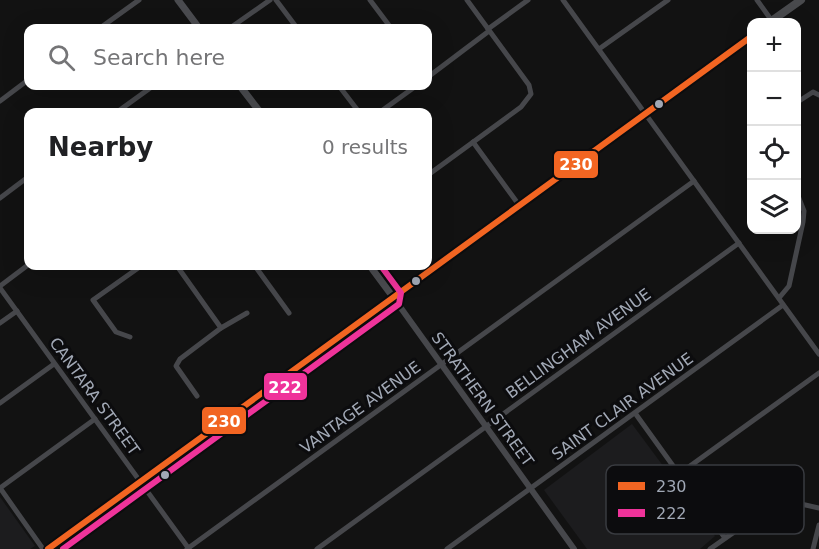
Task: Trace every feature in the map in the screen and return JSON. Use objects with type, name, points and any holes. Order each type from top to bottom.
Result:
[{"type":"main road","points":[[178,0],[196,24]]},
{"type":"main road","points":[[776,18],[801,0]]},
{"type":"main road","points":[[432,269],[747,40]]},
{"type":"main road","points":[[243,90],[257,108]]},
{"type":"main road","name":"STRATHERN STREET","points":[[373,270],[393,297]]},
{"type":"main road","points":[[46,549],[430,270]]},
{"type":"street","points":[[106,24],[139,0]]},
{"type":"street","points":[[236,24],[270,0]]},
{"type":"street","points":[[276,0],[294,24]]},
{"type":"street","points":[[370,0],[388,24]]},
{"type":"street","points":[[432,172],[528,101],[531,89],[467,0]]},
{"type":"street","points":[[432,74],[528,0]]},
{"type":"street","points":[[564,0],[819,354]]},
{"type":"street","points":[[599,49],[668,0]]},
{"type":"street","points":[[757,0],[768,18]]},
{"type":"street","points":[[0,101],[24,84]]},
{"type":"street","points":[[123,108],[147,90]]},
{"type":"street","points":[[342,90],[356,108]]},
{"type":"street","points":[[386,108],[410,90]]},
{"type":"street","points":[[801,100],[816,93]]},
{"type":"street","points":[[473,142],[519,205]]},
{"type":"street","points":[[0,198],[24,180]]},
{"type":"street","name":"VANTAGE AVENUE","points":[[189,549],[694,181]]},
{"type":"street","points":[[801,204],[804,211],[801,231]]},
{"type":"street","points":[[779,298],[789,286],[800,234]]},
{"type":"street","name":"BELLINGHAM AVENUE","points":[[317,549],[739,243]]},
{"type":"street","points":[[0,287],[24,268]]},
{"type":"street","points":[[130,337],[116,332],[93,300],[135,270]]},
{"type":"street","points":[[180,270],[221,328]]},
{"type":"street","points":[[258,270],[289,313]]},
{"type":"street","name":"CANTARA STREET","points":[[0,287],[189,549]]},
{"type":"street","name":"STRATHERN STREET","points":[[393,297],[574,549]]},
{"type":"street","name":"SAINT CLAIR AVENUE","points":[[447,549],[783,305]]},
{"type":"street","points":[[0,323],[17,311]]},
{"type":"street","points":[[197,396],[177,366],[186,353],[247,313]]},
{"type":"street","points":[[0,403],[54,364]]},
{"type":"street","points":[[691,465],[819,373]]},
{"type":"street","points":[[635,413],[673,465]]},
{"type":"street","points":[[46,549],[0,488],[95,419]]},
{"type":"street","points":[[804,504],[819,508]]},
{"type":"street","points":[[813,549],[819,525]]},
{"type":"street","points":[[722,534],[725,538]]},
{"type":"street","points":[[710,549],[731,534]]},
{"type":"shaded area","points":[[632,424],[662,465],[606,465],[606,534],[714,534],[715,536],[700,549],[587,549],[544,490]]},
{"type":"shaded area","points":[[0,497],[35,546],[30,549],[0,549]]},
{"type":"transit line","name":"230","points":[[432,269],[747,40]]},
{"type":"transit line","name":"222","points":[[63,549],[399,304],[401,293],[384,270]]},
{"type":"transit line","name":"230","points":[[48,549],[431,270]]}]
